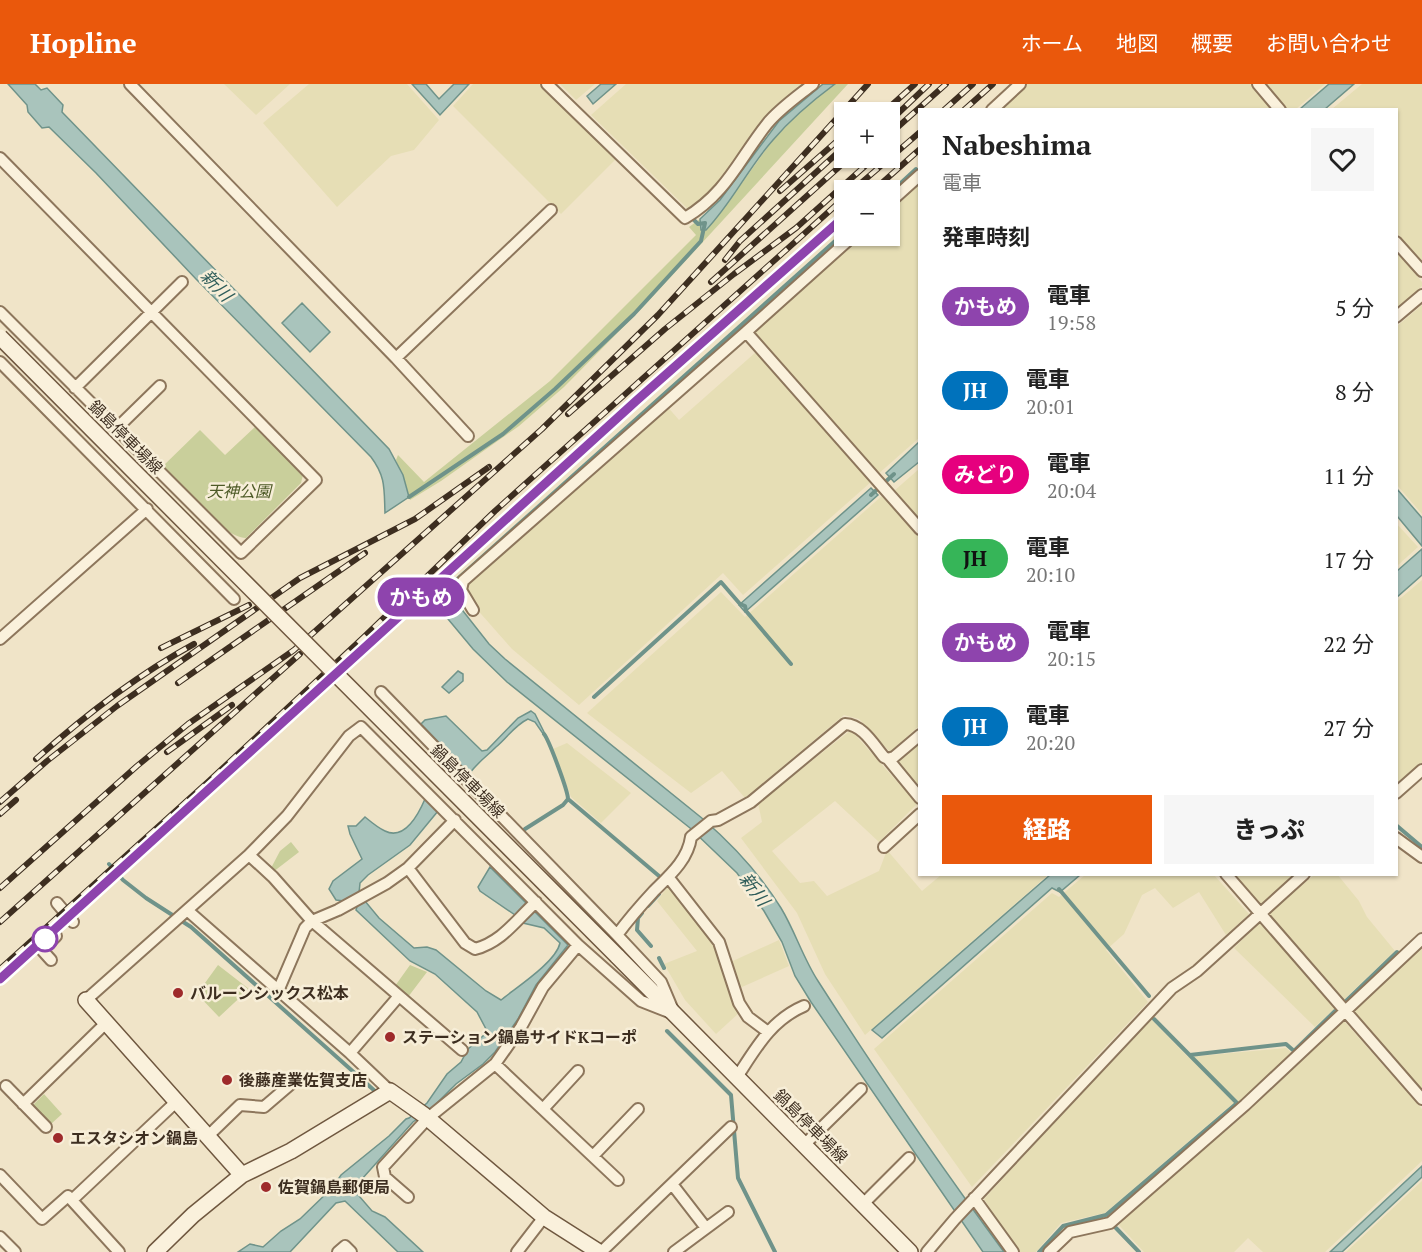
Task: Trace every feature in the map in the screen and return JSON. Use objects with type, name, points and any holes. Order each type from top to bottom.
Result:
[{"type":"main road","name":"鍋島停車場線","points":[[0,337],[910,1252]]},
{"type":"main road","points":[[86,1000],[242,1175]]},
{"type":"main road","points":[[155,1252],[193,1215],[242,1175],[291,1151],[390,1091],[422,1114],[544,1217],[600,1252]]},
{"type":"street","points":[[130,84],[396,358],[468,436]]},
{"type":"street","points":[[547,84],[685,218],[725,185],[768,122],[813,84]]},
{"type":"street","points":[[994,108],[1020,84]]},
{"type":"street","points":[[1258,84],[1278,108]]},
{"type":"street","points":[[0,158],[316,480],[241,553],[0,312]]},
{"type":"street","points":[[900,193],[918,177]]},
{"type":"street","points":[[396,358],[551,210]]},
{"type":"street","points":[[1398,244],[1422,271]]},
{"type":"street","points":[[473,610],[461,590],[463,581],[842,246]]},
{"type":"street","points":[[75,388],[182,282]]},
{"type":"street","points":[[1398,315],[1422,295]]},
{"type":"street","points":[[746,332],[918,527]]},
{"type":"street","points":[[0,362],[234,599]]},
{"type":"street","points":[[116,429],[160,386]]},
{"type":"street","points":[[0,639],[147,509]]},
{"type":"street","points":[[381,692],[661,982],[675,1014]]},
{"type":"street","points":[[617,935],[669,878],[690,847],[691,837],[711,821],[718,820],[751,802],[845,724],[854,724],[860,729],[918,796]]},
{"type":"street","points":[[86,1000],[249,855],[287,816],[349,736],[361,727],[578,945],[641,1001],[675,1014]]},
{"type":"street","points":[[888,759],[894,757],[918,737]]},
{"type":"street","points":[[1398,791],[1422,770]]},
{"type":"street","points":[[884,847],[918,816]]},
{"type":"street","points":[[278,991],[305,928],[312,921],[338,910],[387,883],[408,868],[455,820]]},
{"type":"street","points":[[1398,839],[1422,857]]},
{"type":"street","points":[[249,855],[273,877],[312,921],[462,1050]]},
{"type":"street","points":[[408,868],[465,943],[475,949],[489,946],[507,932],[535,903]]},
{"type":"street","points":[[1228,876],[1422,1099]]},
{"type":"street","points":[[927,1252],[973,1199],[1172,988],[1197,971],[1302,876]]},
{"type":"street","points":[[669,878],[719,942],[739,1003],[748,1017],[768,1032]]},
{"type":"street","points":[[57,903],[73,922]]},
{"type":"street","points":[[181,916],[278,991],[390,1091]]},
{"type":"street","points":[[51,960],[42,950],[56,936]]},
{"type":"street","points":[[1049,1252],[1070,1232],[1110,1223],[1245,1105],[1422,939]]},
{"type":"street","points":[[408,1197],[385,1177],[383,1167],[422,1114],[495,1064],[521,1026],[543,987],[578,945]]},
{"type":"street","points":[[350,1053],[399,996]]},
{"type":"street","points":[[737,1077],[768,1032],[780,1020],[804,1006]]},
{"type":"street","points":[[23,1104],[106,1023]]},
{"type":"street","points":[[495,1064],[618,1180]]},
{"type":"street","points":[[543,1109],[578,1071]]},
{"type":"street","points":[[208,1136],[240,1105],[264,1107],[292,1083]]},
{"type":"street","points":[[6,1086],[46,1126]]},
{"type":"street","points":[[804,1145],[861,1089]]},
{"type":"street","points":[[72,1200],[177,1101]]},
{"type":"street","points":[[592,1156],[638,1109]]},
{"type":"street","points":[[600,1252],[731,1127]]},
{"type":"street","points":[[863,1204],[909,1158]]},
{"type":"street","points":[[0,1175],[42,1219],[68,1196],[119,1252]]},
{"type":"street","points":[[672,1184],[706,1228]]},
{"type":"street","points":[[973,1199],[1013,1252]]},
{"type":"street","points":[[674,1252],[728,1212]]},
{"type":"street","points":[[517,1252],[544,1217]]},
{"type":"street","points":[[0,1237],[15,1252]]},
{"type":"street","points":[[338,1252],[345,1246],[351,1252]]},
{"type":"shaded area","points":[[224,84],[290,84],[256,115]]},
{"type":"shaded area","points":[[309,84],[407,84],[439,120],[414,150],[391,156],[337,207],[263,123]]},
{"type":"shaded area","points":[[473,84],[539,84],[618,157],[561,214],[453,106]]},
{"type":"shaded area","points":[[560,84],[595,84],[576,100]]},
{"type":"shaded area","points":[[626,84],[807,84],[724,180],[689,210],[591,115]]},
{"type":"shaded area","points":[[1027,84],[1250,84],[1271,108],[1000,108]]},
{"type":"shaded area","points":[[1265,84],[1325,84],[1297,108],[1285,108]]},
{"type":"shaded area","points":[[1362,84],[1422,84],[1422,262],[1398,234],[1398,108],[1333,108]]},
{"type":"shaded area","points":[[918,182],[918,439],[877,475],[752,333],[848,246],[900,246],[900,199]]},
{"type":"shaded area","points":[[1398,254],[1422,282],[1422,286],[1398,308]]},
{"type":"shaded area","points":[[1422,305],[1422,514],[1398,486],[1398,325]]},
{"type":"shaded area","points":[[756,352],[871,482],[743,595],[723,573],[579,705],[512,649],[474,606],[466,584],[666,405],[679,420]]},
{"type":"shaded area","points":[[918,470],[918,519],[894,491]]},
{"type":"shaded area","points":[[883,495],[918,536],[918,727],[890,752],[859,719],[844,715],[745,798],[722,771],[691,793],[587,713],[721,592],[745,617]]},
{"type":"shaded area","points":[[1398,525],[1418,547],[1398,565]]},
{"type":"shaded area","points":[[1422,580],[1422,765],[1398,786],[1398,600]]},
{"type":"shaded area","points":[[851,730],[917,804],[879,842],[835,801],[772,851],[800,883],[814,881],[827,896],[879,871],[887,850],[922,891],[940,876],[1047,876],[865,1035],[825,974],[797,913],[741,838],[762,822],[758,803]]},
{"type":"shaded area","points":[[567,743],[631,793],[601,823],[571,797],[553,749]]},
{"type":"shaded area","points":[[918,743],[918,789],[897,762]]},
{"type":"shaded area","points":[[1084,876],[1215,876],[1249,914],[1226,935],[1199,892],[1173,908],[1155,888],[1142,895],[1124,934],[1106,950],[1148,1002],[972,1187],[874,1049],[1052,893],[1059,897]]},
{"type":"shaded area","points":[[1235,876],[1294,876],[1260,905]]},
{"type":"shaded area","points":[[1313,876],[1339,876],[1359,901],[1367,917],[1395,951],[1315,1027],[1234,948],[1269,913]]},
{"type":"shaded area","points":[[669,885],[717,943],[724,965],[779,940],[789,966],[733,991],[740,1012],[716,1034],[685,1000],[664,964],[697,951],[657,901]]},
{"type":"shaded area","points":[[1422,945],[1422,1090],[1353,1011]]},
{"type":"shaded area","points":[[1151,1019],[1188,1057],[1286,1048],[1293,1054],[1242,1101],[1231,1105],[1105,1213],[1061,1223],[1036,1252],[1018,1252],[984,1199]]},
{"type":"shaded area","points":[[1344,1021],[1422,1109],[1422,1161],[1325,1252],[1263,1252],[1248,1238],[1234,1252],[1144,1252],[1117,1223],[1241,1118]]},
{"type":"shaded area","points":[[1422,1181],[1422,1252],[1346,1252]]},
{"type":"green space","points":[[835,84],[848,84],[644,306],[564,387],[519,426],[410,500],[396,460],[398,455],[424,482],[550,381],[696,235],[689,227],[700,219],[701,229],[717,218],[772,141],[807,105]]},
{"type":"green space","name":"天神公園","points":[[255,427],[303,475],[301,483],[246,538],[237,536],[214,521],[161,468],[200,430],[225,455]]},
{"type":"green space","points":[[291,842],[299,852],[273,872],[270,870],[280,851]]},
{"type":"green space","points":[[218,965],[249,989],[219,1017],[197,994]]},
{"type":"green space","points":[[410,965],[427,972],[408,997],[395,986]]},
{"type":"green space","points":[[44,1094],[62,1114],[51,1124],[33,1105]]},
{"type":"water","name":"新川","points":[[8,84],[35,84],[41,90],[47,88],[63,105],[62,112],[389,449],[403,475],[409,497],[385,513],[382,477],[371,457],[196,279],[96,173],[49,127],[42,128],[28,112],[27,105]]},
{"type":"water","points":[[412,84],[426,84],[439,99],[454,84],[469,84],[440,115]]},
{"type":"water","points":[[601,84],[616,84],[593,104],[587,96]]},
{"type":"water","points":[[823,84],[835,84],[802,110],[780,132],[715,220],[706,230],[701,230],[700,219],[720,200],[779,121]]},
{"type":"water","points":[[1329,84],[1354,84],[1326,108],[1301,108]]},
{"type":"water","points":[[302,303],[330,332],[310,352],[282,323]]},
{"type":"water","points":[[918,443],[918,463],[894,482],[886,473]]},
{"type":"water","points":[[871,488],[878,495],[745,612],[739,605]]},
{"type":"water","points":[[1398,490],[1422,518],[1422,546],[1398,517]]},
{"type":"water","points":[[1422,549],[1422,575],[1398,596],[1398,570]]},
{"type":"water","name":"新川","points":[[441,583],[489,644],[505,659],[703,819],[755,872],[781,908],[803,954],[840,1015],[932,1152],[1004,1252],[983,1252],[811,1002],[795,976],[782,942],[764,911],[737,873],[690,828],[507,682],[473,649],[428,595]]},
{"type":"water","points":[[458,671],[463,674],[463,681],[449,693],[442,687]]},
{"type":"water","points":[[531,711],[535,714],[547,738],[535,722],[528,719],[515,728],[469,774],[421,724],[425,720],[446,716],[482,751],[487,750],[518,718]]},
{"type":"water","points":[[425,799],[438,811],[410,845],[368,875],[360,883],[359,893],[344,901],[336,900],[329,889],[333,881],[362,859],[348,826],[356,826],[365,817],[385,831],[399,832],[410,824]]},
{"type":"water","points":[[490,867],[568,945],[536,985],[518,1019],[495,1052],[413,1122],[353,1189],[372,1211],[385,1217],[423,1252],[398,1252],[345,1201],[336,1203],[290,1252],[238,1252],[250,1244],[263,1247],[281,1231],[300,1219],[333,1187],[341,1175],[427,1103],[447,1074],[461,1062],[468,1049],[484,1035],[486,1029],[477,1012],[435,974],[410,961],[356,910],[358,903],[365,901],[379,918],[414,948],[427,947],[436,950],[486,991],[501,1000],[544,966],[557,950],[560,943],[544,928],[523,923],[480,891],[478,887]]},
{"type":"water","points":[[1049,876],[1079,876],[1060,892],[1052,888],[882,1038],[872,1030]]},
{"type":"water","points":[[1422,1166],[1422,1177],[1342,1252],[1330,1252]]},
{"type":"waterway","points":[[900,184],[916,169]]},
{"type":"waterway","points":[[409,497],[503,434],[555,389],[634,314],[701,241],[705,223],[698,224],[689,215]]},
{"type":"waterway","points":[[443,592],[834,242]]},
{"type":"waterway","points":[[871,495],[894,474]]},
{"type":"waterway","points":[[594,697],[721,582],[740,604],[745,606],[746,611],[791,664]]},
{"type":"waterway","points":[[525,829],[563,805],[568,799],[558,766],[544,734]]},
{"type":"waterway","points":[[568,799],[659,876]]},
{"type":"waterway","points":[[1398,827],[1422,847]]},
{"type":"waterway","points":[[109,864],[123,880],[146,898],[191,927],[376,1092]]},
{"type":"waterway","points":[[1059,889],[1149,996]]},
{"type":"waterway","points":[[648,906],[659,894]]},
{"type":"waterway","points":[[642,913],[638,918],[637,930],[651,946]]},
{"type":"waterway","points":[[1346,1001],[1397,952]]},
{"type":"waterway","points":[[659,958],[664,968]]},
{"type":"waterway","points":[[1190,1055],[1286,1044],[1294,1051],[1335,1011]]},
{"type":"waterway","points":[[1039,1252],[1063,1226],[1106,1215],[1237,1103],[1154,1019]]},
{"type":"waterway","points":[[667,1031],[731,1095],[738,1178],[775,1252]]},
{"type":"waterway","points":[[1116,1228],[1139,1252]]},
{"type":"railway","points":[[0,888],[137,766],[188,724],[294,650],[542,429],[658,315],[868,84]]},
{"type":"railway","points":[[895,102],[915,84]]},
{"type":"railway","points":[[900,112],[929,84]]},
{"type":"railway","points":[[919,108],[946,84]]},
{"type":"railway","points":[[946,108],[973,84]]},
{"type":"railway","points":[[966,108],[993,84]]},
{"type":"railway","points":[[900,125],[918,109]]},
{"type":"railway","points":[[865,180],[918,134]]},
{"type":"railway","points":[[780,191],[834,144]]},
{"type":"railway","points":[[885,180],[918,151]]},
{"type":"railway","points":[[725,260],[740,241],[834,156]]},
{"type":"railway","points":[[711,282],[838,168]]},
{"type":"railway","points":[[568,414],[665,329],[796,228],[863,168]]},
{"type":"railway","points":[[0,969],[209,781],[495,511],[834,207]]},
{"type":"railway","points":[[334,677],[636,401],[834,226]]},
{"type":"railway","points":[[0,802],[47,761],[117,706],[300,578],[415,519],[489,467]]},
{"type":"railway","points":[[178,683],[365,553]]},
{"type":"railway","points":[[161,648],[249,605]]},
{"type":"railway","points":[[36,759],[112,697],[194,644]]},
{"type":"railway","points":[[0,922],[300,654]]},
{"type":"railway","points":[[167,752],[232,705]]},
{"type":"railway","points":[[0,814],[16,800]]},
{"type":"train","name":"かもめ","points":[[0,979],[636,401],[834,226]]},
{"type":"place","name":"バルーンシックス松本","points":[[178,993]]},
{"type":"place","name":"ステーション鍋島サイドKコーポ","points":[[390,1037]]},
{"type":"place","name":"後藤産業佐賀支店","points":[[227,1080]]},
{"type":"place","name":"エスタシオン鍋島","points":[[58,1138]]},
{"type":"place","name":"佐賀鍋島郵便局","points":[[266,1187]]}]
